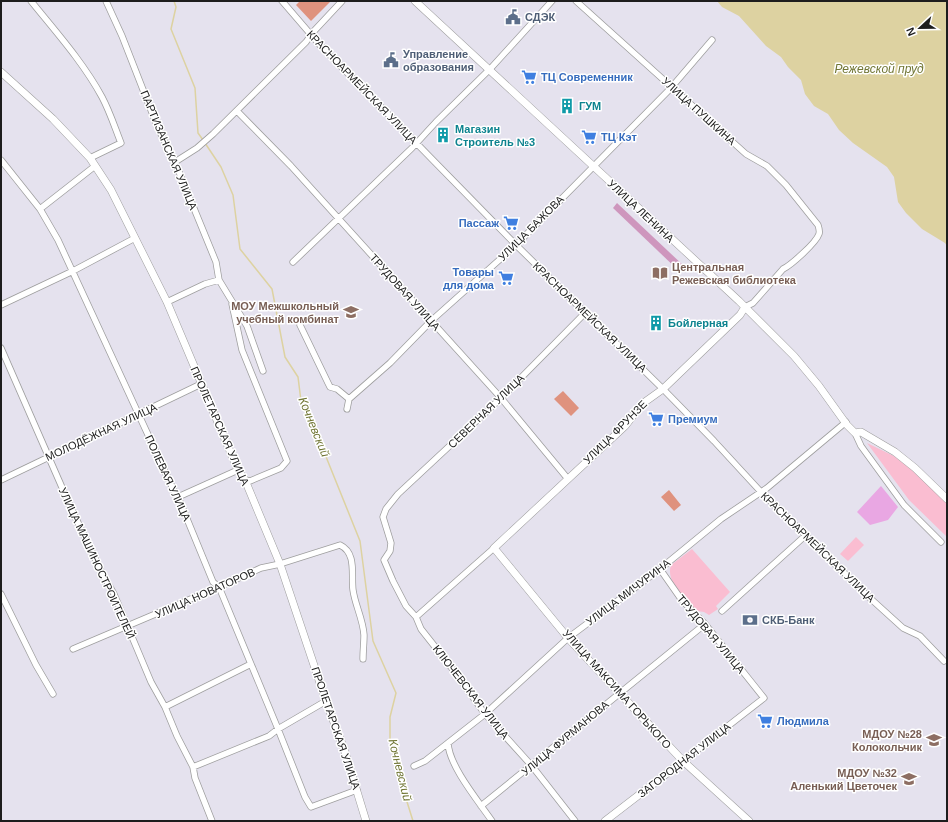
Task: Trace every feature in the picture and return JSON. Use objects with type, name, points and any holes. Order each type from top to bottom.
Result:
[{"type":"street","points":[[32,1],[77,58],[90,78],[103,99],[121,143],[90,158]]},
{"type":"street","name":"ПАРТИЗАНСКАЯ УЛИЦА","points":[[106,1],[122,36],[158,128],[175,162],[216,262],[219,280],[247,326],[263,371]]},
{"type":"street","name":"КРАСНОАРМЕЙСКАЯ УЛИЦА","points":[[282,1],[312,35],[416,143],[516,245],[663,389],[761,492],[871,599],[903,628],[920,636],[944,661]]},
{"type":"street","points":[[175,162],[197,148],[237,111],[306,42],[342,1]]},
{"type":"street","name":"УЛИЦА ЛЕНИНА","points":[[415,1],[745,307],[794,356],[855,433],[861,446],[904,505],[941,542]]},
{"type":"street","points":[[292,262],[416,143],[490,69],[552,1]]},
{"type":"street","name":"УЛИЦА ПУШКИНА","points":[[576,1],[746,154],[767,166],[786,185],[818,225]]},
{"type":"street","name":"УЛИЦА БАЖОВА","points":[[349,399],[390,363],[431,321],[516,245],[672,86],[712,40]]},
{"type":"street","name":"ПРОЛЕТАРСКАЯ УЛИЦА","points":[[1,72],[53,119],[90,158],[111,190],[167,302],[238,470],[245,480],[280,564],[326,701],[344,749],[366,821]]},
{"type":"street","name":"ТРУДОВАЯ УЛИЦА","points":[[237,111],[291,166],[431,321],[500,398],[568,479]]},
{"type":"street","name":"ПОЛЕВАЯ УЛИЦА","points":[[1,160],[40,209],[58,240],[73,271],[178,497],[212,582],[219,588],[305,797],[311,807],[357,790]]},
{"type":"street","points":[[40,209],[95,166]]},
{"type":"street","name":"УЛИЦА ФРУНЗЕ","points":[[416,617],[494,548],[625,426],[642,404],[663,389],[740,315],[745,307],[753,303],[783,269],[789,266],[818,237],[820,232],[818,225]]},
{"type":"street","points":[[1,305],[73,271],[135,238]]},
{"type":"street","points":[[167,302],[205,284],[219,280]]},
{"type":"street","name":"ПАРТИЗАНСКАЯ УЛИЦА","points":[[231,299],[242,350],[287,461],[280,468],[250,481],[245,480]]},
{"type":"street","name":"СЕВЕРНАЯ УЛИЦА","points":[[386,509],[398,494],[500,398],[585,313]]},
{"type":"street","points":[[300,325],[330,387],[337,389],[349,399],[347,409]]},
{"type":"street","name":"УЛИЦА МАШИНОСТРОИТЕЛЕЙ","points":[[1,348],[98,566],[114,594],[151,682],[165,707],[177,736],[193,767],[195,778],[212,821]]},
{"type":"street","name":"МОЛОДЁЖНАЯ УЛИЦА","points":[[1,480],[201,384]]},
{"type":"street","name":"УЛИЦА МИЧУРИНА","points":[[414,766],[425,761],[485,714],[568,638],[660,569],[721,519],[761,492],[846,422]]},
{"type":"street","points":[[855,433],[861,432],[895,452],[915,468],[947,498]]},
{"type":"street","points":[[178,497],[238,470]]},
{"type":"street","name":"КЛЮЧЕВСКАЯ УЛИЦА","points":[[386,509],[384,517],[390,543],[390,551],[384,560],[406,606],[416,617],[421,629],[485,714],[532,766],[575,821]]},
{"type":"street","points":[[722,611],[806,536]]},
{"type":"street","name":"УЛИЦА НОВАТОРОВ","points":[[73,650],[219,588],[261,568],[280,564],[340,546],[345,548],[349,553],[354,567],[353,590],[364,634],[363,659]]},
{"type":"street","name":"УЛИЦА МАКСИМА ГОРЬКОГО","points":[[494,548],[568,638],[683,761],[746,820]]},
{"type":"street","name":"ТРУДОВАЯ УЛИЦА","points":[[660,569],[681,599],[705,624],[764,698]]},
{"type":"street","points":[[1,594],[36,665],[53,694]]},
{"type":"street","name":"УЛИЦА ФУРМАНОВА","points":[[481,806],[705,624]]},
{"type":"street","points":[[165,707],[251,664]]},
{"type":"street","name":"ЗАГОРОДНАЯ УЛИЦА","points":[[605,821],[764,698]]},
{"type":"street","points":[[193,767],[269,736],[278,729],[326,701]]},
{"type":"street","points":[[448,744],[448,752],[452,761],[471,792],[492,821]]},
{"type":"shaded area","points":[[300,1],[331,1],[311,21],[296,5]]},
{"type":"shaded area","points":[[617,203],[685,267],[680,272],[613,208]]},
{"type":"shaded area","points":[[563,391],[579,408],[571,416],[554,399]]},
{"type":"shaded area","points":[[867,443],[900,459],[911,467],[947,502],[947,537],[909,500]]},
{"type":"shaded area","points":[[881,486],[898,507],[888,520],[870,525],[857,512]]},
{"type":"shaded area","points":[[669,490],[681,505],[674,511],[661,497]]},
{"type":"shaded area","points":[[856,537],[864,545],[848,561],[840,554]]},
{"type":"shaded area","points":[[692,549],[730,592],[716,606],[718,609],[709,615],[704,612],[697,611],[678,590],[671,578],[671,565]]},
{"type":"water","name":"Режевской пруд","points":[[717,1],[947,1],[947,246],[945,243],[922,229],[906,213],[898,202],[894,177],[887,167],[853,143],[839,130],[828,114],[814,106],[805,94],[801,80],[788,67],[781,57],[766,46],[739,16],[722,7]]},
{"type":"waterway","name":"Кочневский","points":[[174,1],[176,7],[171,29],[195,88],[198,133],[203,140]]},
{"type":"waterway","name":"Кочневский","points":[[205,143],[221,167],[233,195],[240,249],[272,289],[285,357],[298,377],[301,401],[312,422],[360,541],[373,641],[396,693],[390,717],[390,741],[413,821]]},
{"type":"place","name":"СДЭК","points":[[513,17]]},
{"type":"place","name":"Управление образования","points":[[391,60]]},
{"type":"place","name":"ТЦ Современник","points":[[529,77]]},
{"type":"place","name":"ГУМ","points":[[567,106]]},
{"type":"place","name":"Магазин Строитель №3","points":[[443,135]]},
{"type":"place","name":"ТЦ Кэт","points":[[589,137]]},
{"type":"place","name":"Пассаж","points":[[511,223]]},
{"type":"place","name":"Центральная Режевская библиотека","points":[[660,273]]},
{"type":"place","name":"Товары для дома","points":[[506,278]]},
{"type":"place","name":"МОУ Межшкольный учебный комбинат","points":[[351,312]]},
{"type":"place","name":"Бойлерная","points":[[656,323]]},
{"type":"place","name":"Премиум","points":[[656,419]]},
{"type":"place","name":"СКБ-Банк","points":[[750,620]]},
{"type":"place","name":"Людмила","points":[[765,721]]},
{"type":"place","name":"МДОУ №28 Колокольчик","points":[[934,740]]},
{"type":"place","name":"МДОУ №32 Аленький Цветочек","points":[[909,779]]}]
